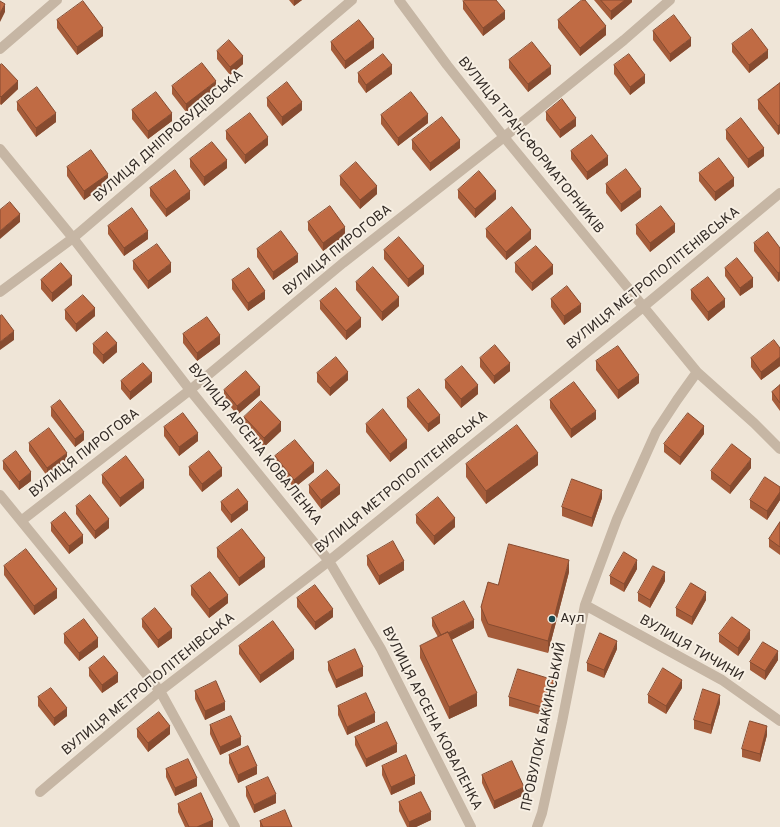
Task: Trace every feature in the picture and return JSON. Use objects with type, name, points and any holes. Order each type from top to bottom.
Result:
[{"type":"street","points":[[0,49],[57,0]]},
{"type":"street","name":"ВУЛИЦЯ ДНІПРОБУДІВСЬКА","points":[[0,292],[73,238],[352,0]]},
{"type":"street","name":"ВУЛИЦЯ ТРАНСФОРМАТОРНИКІВ","points":[[399,0],[447,65],[504,137],[697,372],[754,423],[780,449]]},
{"type":"street","name":"ВУЛИЦЯ ПИРОГОВА","points":[[21,521],[190,390],[343,263],[504,137],[624,40],[670,0]]},
{"type":"street","name":"ВУЛИЦЯ АРСЕНА КОВАЛЕНКА","points":[[0,149],[73,238],[190,390],[329,561],[380,649],[471,827]]},
{"type":"street","name":"ВУЛИЦЯ МЕТРОПОЛІТЕНІВСЬКА","points":[[40,792],[160,691],[329,561],[643,307],[780,193]]},
{"type":"street","name":"ПРОВУЛОК БАКИНСЬКИЙ","points":[[537,827],[542,813],[562,722],[585,605],[616,519],[656,432],[697,372]]},
{"type":"street","points":[[0,495],[160,691],[235,827]]},
{"type":"street","name":"ВУЛИЦЯ ТИЧИНИ","points":[[585,605],[722,680],[780,721]]},
{"type":"building","points":[[496,0],[505,11],[483,28],[463,1]]},
{"type":"building","points":[[582,0],[585,0],[606,26],[580,48],[558,20]]},
{"type":"building","points":[[601,0],[625,0],[611,11]]},
{"type":"building","points":[[0,1],[5,4],[0,13]]},
{"type":"building","points":[[83,1],[103,28],[77,47],[57,20]]},
{"type":"building","points":[[674,15],[691,38],[670,54],[653,31]]},
{"type":"building","points":[[359,20],[374,39],[345,61],[331,42]]},
{"type":"building","points":[[752,29],[768,50],[749,65],[732,44]]},
{"type":"building","points":[[229,40],[243,56],[230,67],[217,51]]},
{"type":"building","points":[[532,42],[551,66],[528,84],[509,60]]},
{"type":"building","points":[[383,54],[392,65],[366,85],[358,73]]},
{"type":"building","points":[[629,54],[645,75],[630,87],[614,65]]},
{"type":"building","points":[[202,63],[216,81],[186,104],[172,86]]},
{"type":"building","points":[[2,64],[18,81],[1,97],[0,65]]},
{"type":"building","points":[[287,82],[302,102],[282,117],[267,98]]},
{"type":"building","points":[[780,83],[780,124],[778,126],[758,100]]},
{"type":"building","points":[[37,87],[56,113],[36,128],[17,102]]},
{"type":"building","points":[[156,92],[172,113],[148,131],[132,110]]},
{"type":"building","points":[[411,92],[428,114],[398,138],[381,115]]},
{"type":"building","points":[[562,99],[576,118],[560,130],[546,112]]},
{"type":"building","points":[[250,113],[268,137],[245,155],[226,131]]},
{"type":"building","points":[[442,117],[460,140],[430,163],[412,140]]},
{"type":"building","points":[[741,118],[764,148],[748,159],[726,130]]},
{"type":"building","points":[[592,135],[608,156],[587,172],[571,151]]},
{"type":"building","points":[[212,142],[227,160],[204,177],[190,159]]},
{"type":"building","points":[[91,150],[108,174],[84,191],[67,167]]},
{"type":"building","points":[[719,158],[734,178],[715,192],[699,173]]},
{"type":"building","points":[[356,162],[377,186],[360,200],[340,176]]},
{"type":"building","points":[[626,169],[641,189],[621,204],[606,184]]},
{"type":"building","points":[[175,170],[190,191],[166,209],[150,188]]},
{"type":"building","points":[[479,171],[496,191],[475,209],[458,190]]},
{"type":"building","points":[[10,202],[20,214],[0,231],[0,210]]},
{"type":"building","points":[[330,206],[345,227],[323,243],[308,222]]},
{"type":"building","points":[[661,206],[675,224],[650,243],[636,225]]},
{"type":"building","points":[[512,207],[531,230],[506,252],[486,229]]},
{"type":"building","points":[[132,208],[148,231],[124,248],[108,226]]},
{"type":"building","points":[[281,231],[298,254],[273,272],[257,249]]},
{"type":"building","points":[[768,232],[780,248],[780,272],[778,273],[754,243]]},
{"type":"building","points":[[399,237],[424,266],[408,279],[384,250]]},
{"type":"building","points":[[157,244],[171,263],[148,281],[133,261]]},
{"type":"building","points":[[536,246],[553,265],[532,283],[515,263]]},
{"type":"building","points":[[737,258],[753,278],[740,288],[725,268]]},
{"type":"building","points":[[61,263],[72,276],[52,293],[41,280]]},
{"type":"building","points":[[373,267],[399,297],[382,312],[356,282]]},
{"type":"building","points":[[249,268],[265,291],[248,303],[232,280]]},
{"type":"building","points":[[708,277],[725,299],[708,312],[691,290]]},
{"type":"building","points":[[567,286],[581,304],[564,316],[551,299]]},
{"type":"building","points":[[336,288],[361,318],[346,331],[320,301]]},
{"type":"building","points":[[83,295],[95,308],[76,324],[65,310]]},
{"type":"building","points":[[2,315],[14,331],[0,342],[0,316]]},
{"type":"building","points":[[207,317],[220,335],[197,353],[183,334]]},
{"type":"building","points":[[107,332],[117,343],[103,355],[93,344]]},
{"type":"building","points":[[774,340],[780,348],[780,357],[761,372],[751,358]]},
{"type":"building","points":[[495,345],[510,363],[494,376],[480,358]]},
{"type":"building","points":[[618,346],[639,375],[618,390],[596,361]]},
{"type":"building","points":[[336,357],[348,372],[330,388],[317,373]]},
{"type":"building","points":[[143,363],[152,373],[130,392],[121,381]]},
{"type":"building","points":[[462,366],[478,385],[461,399],[445,380]]},
{"type":"building","points":[[246,371],[260,387],[237,406],[224,390]]},
{"type":"building","points":[[574,382],[596,411],[571,429],[550,400]]},
{"type":"building","points":[[780,385],[780,403],[772,392]]},
{"type":"building","points":[[419,389],[440,415],[428,424],[407,398]]},
{"type":"building","points":[[60,400],[84,432],[75,439],[51,407]]},
{"type":"building","points":[[261,401],[281,422],[264,438],[244,417]]},
{"type":"building","points":[[383,409],[407,440],[390,454],[366,424]]},
{"type":"building","points":[[183,413],[198,433],[179,447],[164,427]]},
{"type":"building","points":[[688,413],[704,426],[680,457],[664,444]]},
{"type":"building","points":[[517,425],[538,453],[486,491],[466,464]]},
{"type":"building","points":[[49,428],[67,453],[47,468],[29,443]]},
{"type":"building","points":[[295,440],[314,463],[294,480],[275,456]]},
{"type":"building","points":[[732,444],[751,459],[730,486],[711,471]]},
{"type":"building","points":[[16,451],[31,472],[19,482],[3,461]]},
{"type":"building","points":[[209,451],[222,468],[202,484],[189,467]]},
{"type":"building","points":[[126,456],[144,480],[120,498],[102,475]]},
{"type":"building","points":[[327,470],[340,485],[321,500],[309,485]]},
{"type":"building","points":[[765,477],[780,487],[780,492],[767,511],[750,500]]},
{"type":"building","points":[[572,479],[602,490],[592,518],[562,507]]},
{"type":"building","points":[[238,489],[248,502],[231,515],[221,502]]},
{"type":"building","points":[[90,495],[109,519],[95,531],[76,506]]},
{"type":"building","points":[[438,497],[455,518],[434,536],[416,515]]},
{"type":"building","points":[[65,512],[83,535],[69,546],[51,523]]},
{"type":"building","points":[[780,522],[780,547],[769,539]]},
{"type":"building","points":[[242,529],[265,558],[239,578],[217,548]]},
{"type":"building","points":[[393,541],[404,561],[379,576],[367,556]]},
{"type":"building","points":[[509,544],[569,560],[548,641],[488,624],[481,607],[488,582],[498,585]]},
{"type":"building","points":[[26,549],[57,589],[34,606],[4,566]]},
{"type":"building","points":[[624,552],[637,560],[624,584],[610,576]]},
{"type":"building","points":[[653,566],[665,572],[650,600],[638,593]]},
{"type":"building","points":[[210,572],[228,595],[209,609],[191,586]]},
{"type":"building","points":[[691,583],[706,592],[692,617],[676,608]]},
{"type":"building","points":[[315,585],[333,609],[315,622],[297,598]]},
{"type":"building","points":[[464,601],[474,620],[441,635],[432,618]]},
{"type":"building","points":[[155,608],[172,629],[158,640],[142,619]]},
{"type":"building","points":[[732,617],[750,630],[738,648],[719,634]]},
{"type":"building","points":[[84,619],[98,638],[79,653],[64,634]]},
{"type":"building","points":[[273,621],[294,650],[260,675],[239,646]]},
{"type":"building","points":[[448,632],[477,693],[449,707],[420,646]]},
{"type":"building","points":[[600,633],[617,641],[604,670],[587,663]]},
{"type":"building","points":[[763,642],[778,651],[765,671],[750,662]]},
{"type":"building","points":[[355,649],[363,667],[336,680],[328,662]]},
{"type":"building","points":[[104,656],[118,673],[102,685],[89,668]]},
{"type":"building","points":[[663,668],[682,680],[666,706],[648,695]]},
{"type":"building","points":[[518,669],[554,680],[545,708],[509,697]]},
{"type":"building","points":[[216,681],[225,702],[205,711],[195,691]]},
{"type":"building","points":[[51,688],[67,708],[54,718],[38,697]]},
{"type":"building","points":[[703,689],[720,695],[711,725],[694,720]]},
{"type":"building","points":[[366,693],[375,713],[347,727],[338,706]]},
{"type":"building","points":[[159,712],[170,726],[148,743],[137,729]]},
{"type":"building","points":[[231,716],[241,737],[220,747],[210,725]]},
{"type":"building","points":[[750,721],[767,726],[760,754],[742,749]]},
{"type":"building","points":[[387,722],[397,744],[366,759],[355,737]]},
{"type":"building","points":[[248,746],[257,766],[238,775],[229,755]]},
{"type":"building","points":[[406,755],[415,776],[391,787],[382,766]]},
{"type":"building","points":[[188,759],[197,778],[175,788],[166,769]]},
{"type":"building","points":[[512,761],[524,787],[494,801],[482,775]]},
{"type":"building","points":[[268,777],[276,794],[254,805],[246,787]]},
{"type":"building","points":[[421,792],[431,812],[409,822],[399,802]]},
{"type":"building","points":[[201,793],[213,820],[197,827],[189,827],[178,804]]},
{"type":"building","points":[[285,810],[292,827],[263,827],[260,821]]},
{"type":"place","name":"Аул","points":[[552,619]]}]
